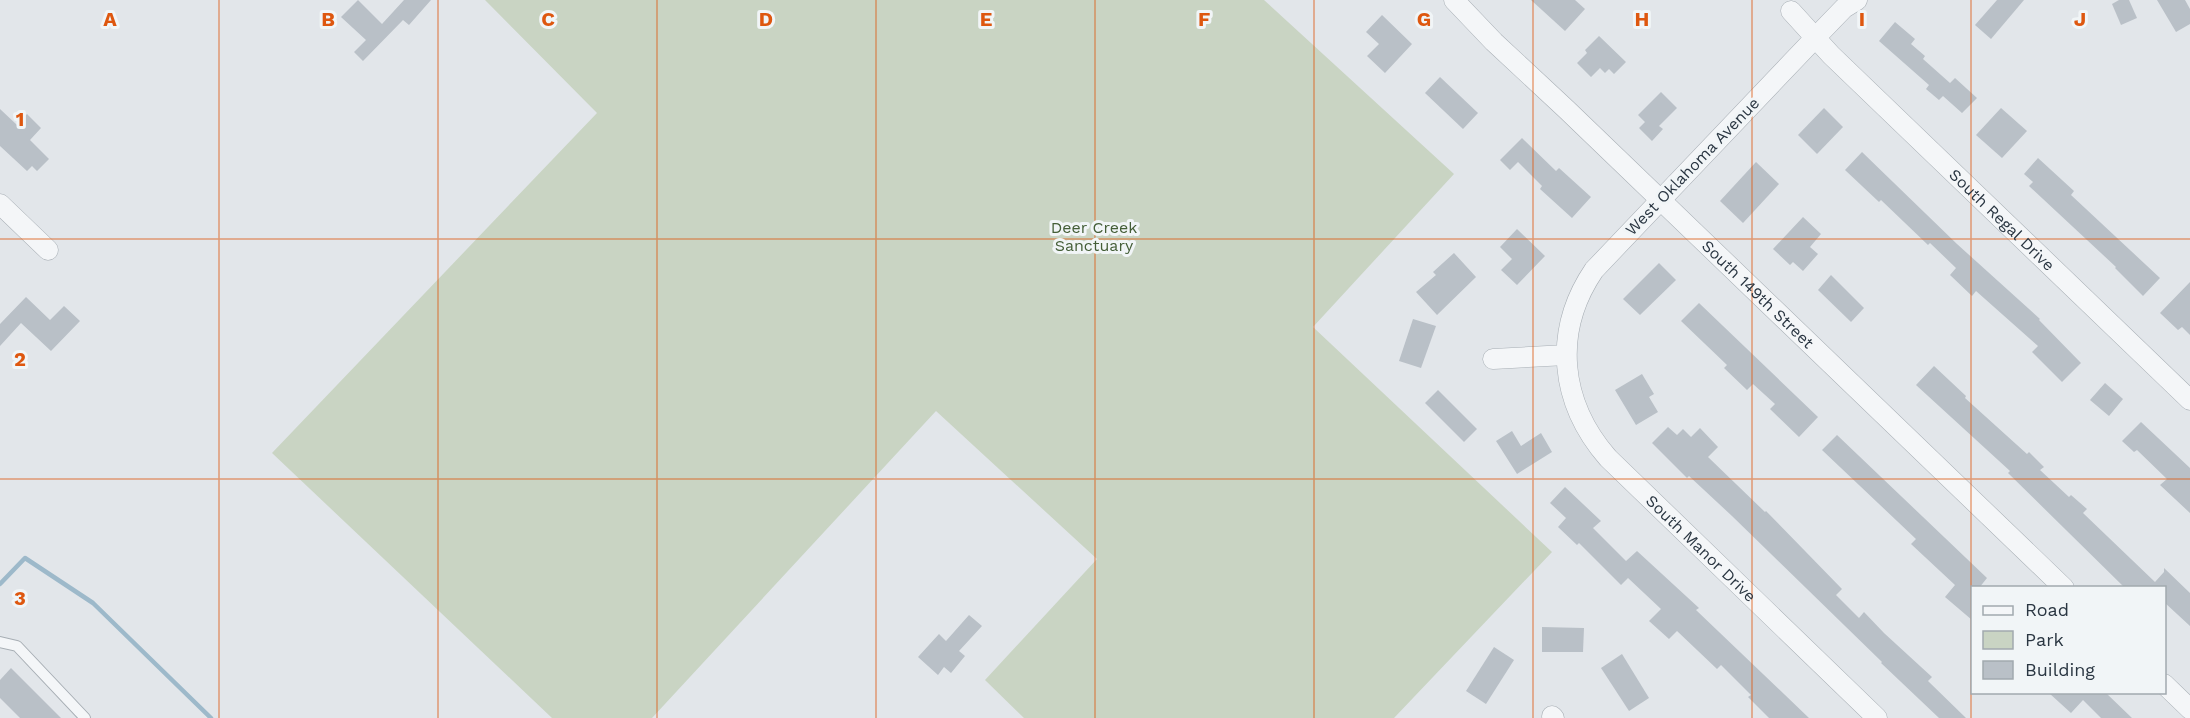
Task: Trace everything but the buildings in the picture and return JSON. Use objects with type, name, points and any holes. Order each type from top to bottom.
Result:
[{"type":"street","name":"South 149th Street","points":[[1454,0],[1494,42],[2062,586]]},
{"type":"street","name":"West Oklahoma Avenue","points":[[1566,355],[1571,321],[1584,284],[1594,270],[1659,199],[1815,38],[1845,8],[1857,0]]},
{"type":"street","name":"South Regal Drive","points":[[1791,11],[1831,55],[2190,400]]},
{"type":"street","points":[[0,204],[48,250]]},
{"type":"street","points":[[1493,359],[1566,355]]},
{"type":"street","name":"South Manor Drive","points":[[1566,355],[1567,377],[1573,398],[1584,426],[1594,442],[1877,718]]},
{"type":"street","points":[[2166,686],[2190,709]]},
{"type":"lane","points":[[0,642],[17,646],[85,718]]},
{"type":"green space","name":"Deer Creek Sanctuary","points":[[485,0],[1264,0],[1454,174],[1313,327],[1552,552],[1394,718],[1024,718],[985,680],[1097,559],[936,411],[652,718],[552,718],[272,453],[597,113]]},
{"type":"waterway","points":[[0,584],[25,558],[93,603],[211,718]]}]
